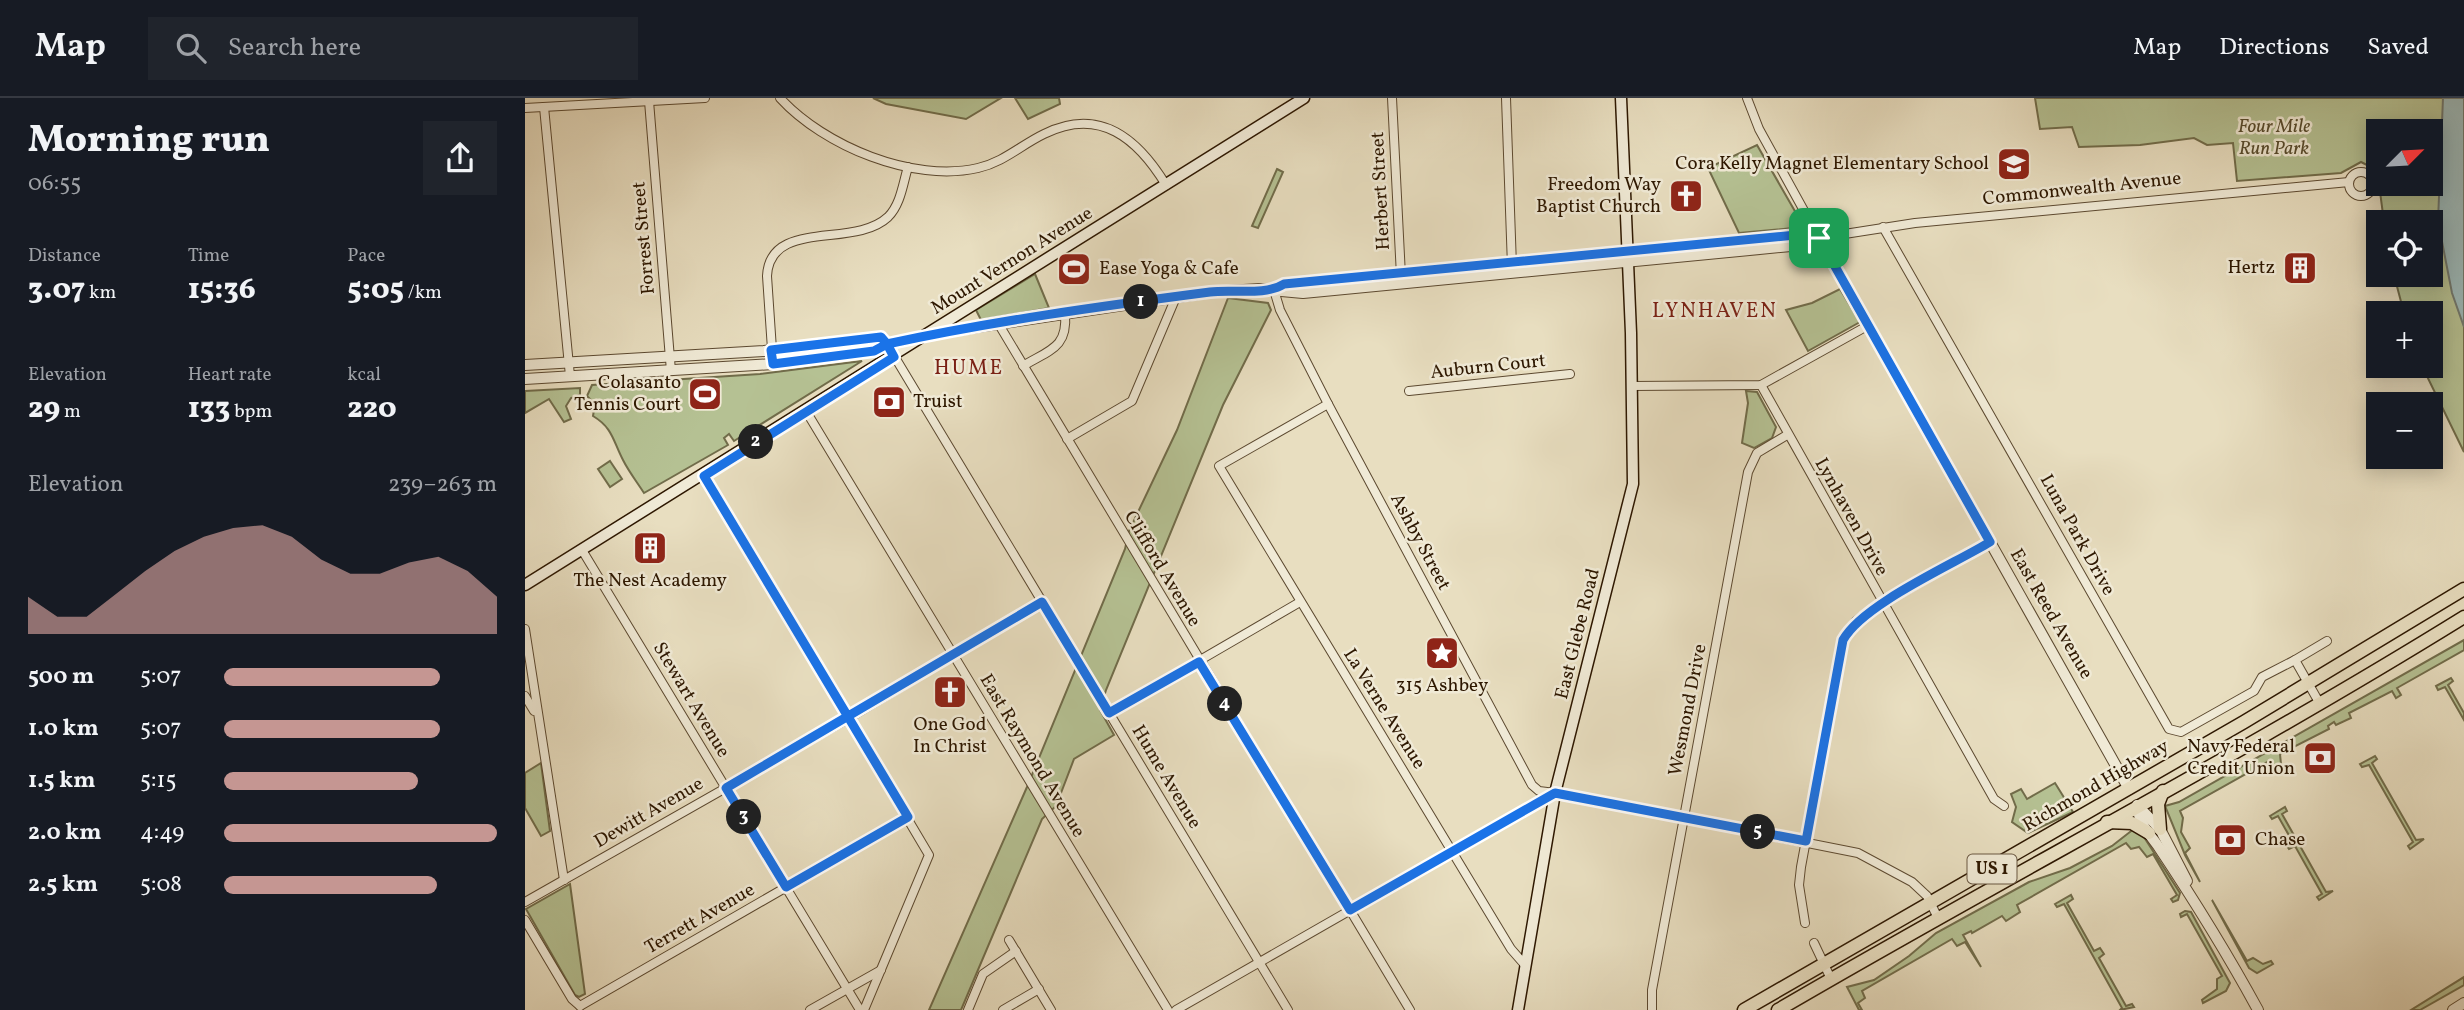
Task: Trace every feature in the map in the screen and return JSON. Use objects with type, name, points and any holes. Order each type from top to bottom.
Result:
[{"type":"highway","name":"Richmond Highway","points":[[1778,1010],[2107,821],[2139,797],[2158,772],[2464,589]]},
{"type":"highway","name":"Richmond Highway","points":[[1745,1010],[1931,904],[2320,704],[2464,617]]},
{"type":"highway","points":[[2107,821],[2132,823],[2154,831],[2158,804],[2139,797]]},
{"type":"main road","name":"Mount Vernon Avenue","points":[[525,585],[704,476],[1304,98]]},
{"type":"main road","name":"East Glebe Road","points":[[1518,1010],[1555,793],[1631,497],[1634,468],[1632,386],[1621,98]]},
{"type":"street","points":[[525,108],[705,98]]},
{"type":"street","points":[[780,98],[805,121],[835,140],[908,167],[959,170],[981,167],[1010,156],[1069,124],[1093,124],[1113,130],[1135,144],[1166,184]]},
{"type":"street","name":"Herbert Street","points":[[1392,98],[1401,278]]},
{"type":"street","points":[[1506,98],[1512,268]]},
{"type":"street","points":[[1747,98],[1759,129],[1819,238]]},
{"type":"street","name":"Forrest Street","points":[[649,101],[671,371]]},
{"type":"street","points":[[544,107],[570,376]]},
{"type":"street","points":[[773,364],[767,276],[768,262],[773,252],[786,243],[858,232],[880,223],[898,202],[908,167]]},
{"type":"street","name":"Commonwealth Avenue","points":[[525,379],[818,359],[874,351],[887,344],[998,323],[1240,289],[1303,293],[1401,278],[1628,257],[1812,244],[1819,238],[1883,227],[2349,182]]},
{"type":"street","name":"Luna Park Drive","points":[[1883,227],[2168,729],[2181,732],[2254,691],[2262,677],[2327,640]]},
{"type":"street","name":"East Reed Avenue","points":[[1819,238],[1990,542],[2139,797],[2138,814],[2154,831],[2257,1010]]},
{"type":"street","name":"Ashby Street","points":[[1274,290],[1280,310],[1328,404],[1532,785],[1539,791],[1851,850],[1912,882],[1931,904],[1938,918]]},
{"type":"street","points":[[1067,439],[1132,401],[1176,297]]},
{"type":"street","points":[[1023,366],[1061,343],[1066,333],[1065,314]]},
{"type":"street","name":"Clifford Avenue","points":[[998,323],[1410,1010]]},
{"type":"street","points":[[1632,386],[1761,385],[1869,325]]},
{"type":"street","name":"Commonwealth Avenue","points":[[525,365],[670,358],[817,346],[881,337],[887,344]]},
{"type":"street","name":"Hume Avenue","points":[[887,344],[1288,1010]]},
{"type":"street","points":[[817,346],[818,359]]},
{"type":"street","name":"Auburn Court","points":[[1409,391],[1570,374]]},
{"type":"street","name":"Lynhaven Drive","points":[[1761,385],[1994,799],[2004,806]]},
{"type":"street","name":"La Verne Avenue","points":[[1328,404],[1219,466],[1511,949],[1525,965]]},
{"type":"street","name":"East Raymond Avenue","points":[[806,411],[1168,1010]]},
{"type":"street","name":"Wesmond Drive","points":[[1652,1010],[1652,990],[1748,472],[1757,453],[1787,435]]},
{"type":"street","points":[[704,476],[929,855],[882,970],[862,1010]]},
{"type":"street","points":[[1805,923],[1799,885],[1843,640],[1856,621],[1990,542]]},
{"type":"street","name":"Stewart Avenue","points":[[582,550],[862,1010]]},
{"type":"street","name":"Dewitt Avenue","points":[[525,902],[849,718],[1042,602]]},
{"type":"street","points":[[1109,713],[1300,602]]},
{"type":"street","points":[[525,629],[564,880]]},
{"type":"street","points":[[2295,660],[2320,704]]},
{"type":"street","points":[[525,696],[537,717]]},
{"type":"street","points":[[1176,1010],[1555,793]]},
{"type":"street","name":"Terrett Avenue","points":[[580,1008],[908,817]]},
{"type":"street","points":[[525,920],[580,1008]]},
{"type":"street","points":[[1009,940],[1051,1010]]},
{"type":"street","points":[[1814,943],[1831,979]]},
{"type":"street","points":[[968,1010],[983,974],[1016,951]]},
{"type":"street","points":[[810,1010],[882,970]]},
{"type":"street","points":[[1003,1010],[1039,989]]},
{"type":"street","points":[[2452,1010],[2464,1003]]},
{"type":"green space","points":[[873,98],[1001,98],[966,119],[886,104]]},
{"type":"green space","points":[[1015,98],[1059,98],[1060,104],[1028,119]]},
{"type":"green space","name":"Four Mile Run Park","points":[[2035,98],[2464,98],[2464,452],[2443,409],[2443,392],[2435,392],[2428,378],[2443,378],[2443,301],[2401,301],[2397,287],[2443,287],[2443,210],[2382,210],[2381,196],[2443,196],[2443,119],[2366,119],[2366,164],[2361,162],[2341,173],[2237,181],[2233,143],[2207,145],[2194,138],[2140,145],[2079,147],[2072,127],[2040,129]]},
{"type":"green space","points":[[1757,145],[1804,227],[1739,233],[1708,168]]},
{"type":"green space","points":[[1277,169],[1283,172],[1258,228],[1252,226]]},
{"type":"green space","points":[[1035,274],[1049,308],[981,320],[976,310]]},
{"type":"green space","points":[[1840,289],[1860,322],[1808,351],[1786,310],[1812,303]]},
{"type":"green space","points":[[1228,298],[1268,303],[1271,310],[1223,405],[1106,690],[1100,710],[1114,735],[1074,759],[1056,806],[1042,819],[961,1010],[929,1010],[1027,787],[1125,549],[1129,531],[1177,430]]},
{"type":"green space","points":[[862,361],[734,441],[729,434],[724,438],[728,445],[644,493],[625,464],[609,430],[593,416],[595,404],[587,396],[592,385],[760,374]]},
{"type":"green space","points":[[580,388],[580,395],[571,398],[566,406],[571,419],[564,422],[549,399],[525,413],[525,391]]},
{"type":"green space","points":[[1746,391],[1757,392],[1776,427],[1772,438],[1754,448],[1742,443],[1748,403]]},
{"type":"green space","points":[[610,461],[622,479],[610,487],[598,469]]},
{"type":"green space","points":[[2464,640],[2464,650],[2397,688],[2401,695],[2396,698],[2392,691],[2349,713],[2351,718],[2336,725],[2334,722],[2328,726],[2329,729],[2280,754],[2281,764],[2274,768],[2269,761],[2180,811],[2183,818],[2181,832],[2190,848],[2185,853],[2200,882],[2185,855],[2165,806],[2179,802]]},
{"type":"green space","points":[[2451,678],[2453,681],[2448,685],[2464,713],[2464,720],[2445,687],[2438,690],[2436,686]]},
{"type":"green space","points":[[2375,756],[2377,759],[2372,763],[2416,840],[2424,839],[2410,849],[2408,846],[2413,842],[2369,765],[2362,767],[2360,764]]},
{"type":"green space","points":[[541,763],[550,831],[541,836],[525,808],[525,773]]},
{"type":"green space","points":[[2055,783],[2073,812],[2028,833],[2012,822],[2016,807],[2011,794],[2021,789],[2027,799]]},
{"type":"green space","points":[[2285,807],[2287,811],[2282,814],[2326,892],[2333,891],[2319,900],[2317,897],[2322,894],[2295,846],[2289,849],[2285,843],[2291,839],[2278,816],[2272,819],[2270,816]]},
{"type":"green space","points":[[2135,828],[2142,834],[2180,893],[2178,900],[2173,902],[2171,899],[2177,895],[2153,854],[2147,857],[2139,847],[2131,849],[2126,843],[2017,905],[2020,912],[2006,921],[2002,916],[1972,933],[1971,931],[1963,935],[1981,967],[1965,942],[1957,946],[1952,939],[1862,991],[1865,998],[1858,1003],[1862,1010],[1859,1010],[1847,987],[1874,980],[1936,933],[2029,882],[2070,868],[2112,846]]},
{"type":"green space","points":[[570,884],[585,994],[579,997],[575,995],[526,909]]},
{"type":"green space","points":[[2071,895],[2073,899],[2067,903],[2094,951],[2100,948],[2104,954],[2099,958],[2126,1006],[2132,1004],[2134,1007],[2120,1010],[2122,1008],[2064,904],[2057,907],[2055,904]]},
{"type":"green space","points":[[2212,900],[2247,961],[2253,958],[2263,964],[2271,961],[2273,964],[2257,973],[2249,968]]},
{"type":"green space","points":[[2191,912],[2230,983],[2226,991],[2203,1003],[2202,1000],[2217,989],[2217,979],[2222,976],[2187,914],[2181,917],[2180,914]]},
{"type":"green space","points":[[2464,977],[2464,985],[2420,1010],[2411,1010]]},
{"type":"water","points":[[2443,98],[2464,98],[2464,327],[2452,293],[2443,247],[2443,210],[2438,210],[2439,196],[2443,196]]},
{"type":"place","name":"Cora Kelly Magnet Elementary School","points":[[2014,164]]},
{"type":"place","name":"Freedom Way Baptist Church","points":[[1686,196]]},
{"type":"place","name":"Hertz","points":[[2300,268]]},
{"type":"place","name":"Ease Yoga & Cafe","points":[[1074,269]]},
{"type":"place","name":"Colasanto Tennis Court","points":[[705,394]]},
{"type":"place","name":"Truist","points":[[889,402]]},
{"type":"place","name":"The Nest Academy","points":[[650,548]]},
{"type":"place","name":"315 Ashbey","points":[[1442,653]]},
{"type":"place","name":"One God In Christ","points":[[950,692]]},
{"type":"place","name":"Navy Federal Credit Union","points":[[2320,758]]},
{"type":"place","name":"Chase","points":[[2230,840]]},
{"type":"district","name":"LYNHAVEN","points":[[1715,311]]},
{"type":"district","name":"HUME","points":[[969,368]]},
{"type":"route","points":[[1819,238],[1806,234],[1284,284],[1274,290],[1211,292],[998,323],[887,344],[881,337],[771,350],[773,364],[874,351],[887,344],[894,357],[704,476],[849,718],[908,817],[786,887],[726,788],[849,718],[1042,602],[1109,713],[1199,662],[1350,910],[1555,793],[1806,841],[1830,704],[1843,640],[1848,631],[1868,612],[1990,542],[1819,238]]}]
